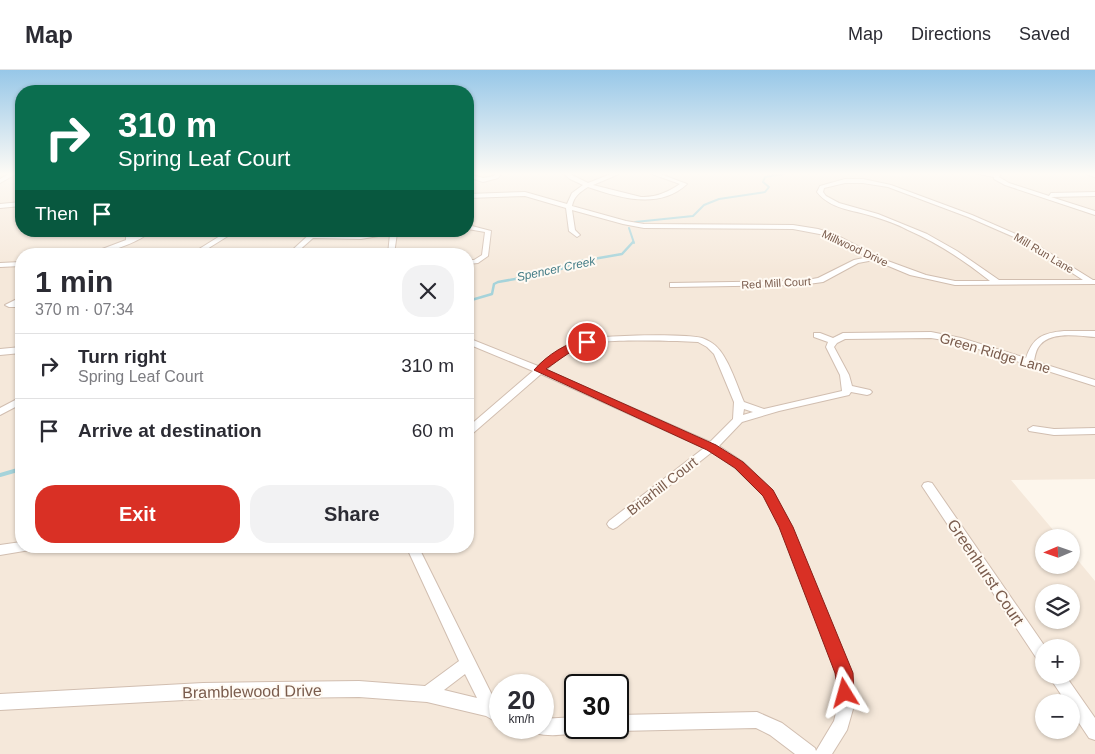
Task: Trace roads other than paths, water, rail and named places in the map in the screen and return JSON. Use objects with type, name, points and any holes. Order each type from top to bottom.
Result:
[{"type":"street","points":[[569,206],[572,218],[572,231],[577,235]]},
{"type":"street","name":"Millwood Drive","points":[[569,206],[625,223],[657,228],[794,227],[811,230],[832,235],[875,258],[908,272],[936,280],[998,283],[1093,282]]},
{"type":"street","name":"Mill Run Lane","points":[[845,206],[892,220],[937,240],[951,248],[998,283]]},
{"type":"street","name":"Mill Run Lane","points":[[940,206],[1007,232],[1054,257],[1093,282]]},
{"type":"street","points":[[1073,206],[1095,213]]},
{"type":"street","points":[[572,218],[592,213]]},
{"type":"street","points":[[474,228],[488,231],[485,256],[474,262]]},
{"type":"street","points":[[204,248],[223,237]]},
{"type":"street","points":[[299,248],[312,237]]},
{"type":"street","points":[[333,237],[348,237]]},
{"type":"street","points":[[109,248],[134,239]]},
{"type":"street","name":"Red Mill Court","points":[[673,285],[801,283],[820,280],[856,261],[875,258]]},
{"type":"street","points":[[0,265],[15,264]]},
{"type":"street","points":[[15,302],[9,305],[15,305]]},
{"type":"street","points":[[1029,361],[1036,344],[1044,338],[1070,334],[1095,334]]},
{"type":"street","points":[[474,427],[556,356],[576,344],[597,340],[677,338],[700,340],[710,345],[718,352],[739,404],[738,420],[763,412],[846,393],[848,388],[846,378],[830,347],[833,341],[816,335]]},
{"type":"street","name":"Green Ridge Lane","points":[[833,341],[844,336],[931,335],[958,340],[1095,383]]},
{"type":"street","points":[[474,343],[539,370],[712,448],[739,465],[768,493],[786,527],[844,673],[845,709],[841,724],[823,754]]},
{"type":"street","points":[[0,352],[15,351]]},
{"type":"street","points":[[848,388],[867,392]]},
{"type":"street","points":[[0,412],[15,403]]},
{"type":"street","points":[[739,404],[763,412]]},
{"type":"street","name":"Briarhill Court","points":[[613,524],[712,448],[738,420]]},
{"type":"street","points":[[1033,429],[1054,432],[1095,431]]},
{"type":"street","name":"Greenhurst Court","points":[[928,486],[1035,644]]},
{"type":"street","points":[[0,550],[15,548]]},
{"type":"street","points":[[415,553],[468,663],[489,702]]},
{"type":"street","points":[[427,694],[468,663]]},
{"type":"street","points":[[1062,684],[1095,732]]},
{"type":"street","name":"Bramblewood Drive","points":[[0,702],[203,691],[359,689],[427,694],[489,711]]},
{"type":"street","points":[[629,723],[757,720],[782,733],[809,754]]},
{"type":"waterway","name":"Spencer Creek","points":[[635,222],[693,216],[703,206]]},
{"type":"waterway","name":"Spencer Creek","points":[[629,228],[634,243]]},
{"type":"waterway","name":"Spencer Creek","points":[[474,299],[492,294],[494,284],[498,282],[554,272],[576,262],[622,254],[633,242]]},
{"type":"waterway","name":"Spencer Creek","points":[[0,475],[15,471]]}]
